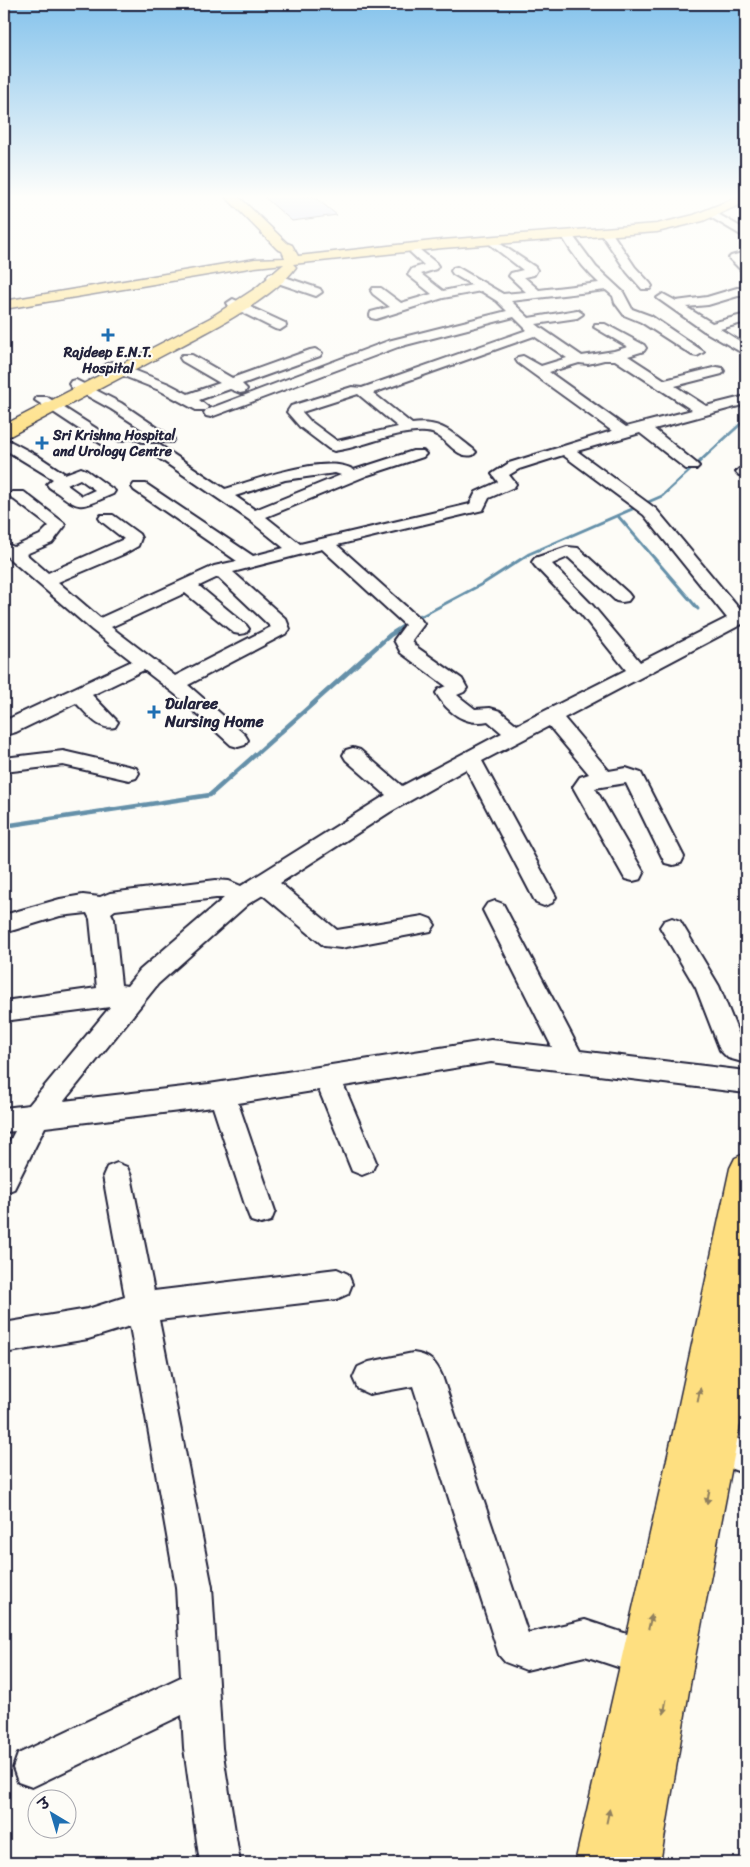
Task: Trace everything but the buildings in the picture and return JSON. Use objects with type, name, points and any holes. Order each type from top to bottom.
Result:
[{"type":"main road","points":[[4,305],[138,283]]},
{"type":"main road","points":[[4,309],[173,283]]},
{"type":"main road","points":[[4,419],[48,403],[216,322],[237,304],[264,292],[271,283]]},
{"type":"main road","points":[[4,432],[48,403]]},
{"type":"main road","points":[[718,1448],[746,1168]]},
{"type":"main road","points":[[598,1863],[718,1448],[746,1294]]},
{"type":"main road","points":[[637,1863],[656,1665]]},
{"type":"street","points":[[305,283],[316,292]]},
{"type":"street","points":[[425,283],[441,295]]},
{"type":"street","points":[[475,283],[501,298],[531,326],[578,359]]},
{"type":"street","points":[[523,283],[535,294]]},
{"type":"street","points":[[606,283],[619,295],[621,303],[628,312],[646,319],[697,352]]},
{"type":"street","points":[[501,298],[609,286]]},
{"type":"street","points":[[376,316],[441,295],[481,287]]},
{"type":"street","points":[[377,291],[399,308]]},
{"type":"street","points":[[468,452],[436,428],[410,429],[334,446],[305,424],[294,412],[296,409],[428,370],[531,326],[579,308],[558,291]]},
{"type":"street","points":[[746,292],[737,292],[708,300],[668,301],[746,351]]},
{"type":"street","points":[[237,304],[280,326]]},
{"type":"street","points":[[211,413],[393,344],[515,312]]},
{"type":"street","points":[[709,328],[746,318]]},
{"type":"street","points":[[600,327],[639,348],[617,355]]},
{"type":"street","points":[[188,399],[315,353]]},
{"type":"street","points":[[540,371],[578,359],[583,360],[612,354],[617,355],[703,411]]},
{"type":"street","points":[[187,358],[255,397]]},
{"type":"street","points":[[524,360],[623,432]]},
{"type":"street","points":[[118,368],[188,399],[223,422]]},
{"type":"street","points":[[663,385],[717,371]]},
{"type":"street","points":[[322,372],[360,391],[410,429]]},
{"type":"street","points":[[82,386],[167,439]]},
{"type":"street","points":[[98,626],[220,570],[477,507],[482,495],[508,484],[500,474],[514,466],[623,432],[746,400]]},
{"type":"street","points":[[48,403],[117,448],[131,445],[141,449],[153,447],[254,516],[297,550]]},
{"type":"street","points":[[642,427],[691,466]]},
{"type":"street","points":[[4,443],[33,458],[64,480]]},
{"type":"street","points":[[4,1180],[37,1115],[149,977],[240,898],[401,797],[470,758],[742,617],[645,507],[606,481],[565,449]]},
{"type":"street","points":[[254,516],[353,476],[418,454]]},
{"type":"street","points":[[222,495],[283,476],[334,468],[342,468],[353,476]]},
{"type":"street","points":[[46,516],[81,502],[107,491],[80,474],[55,484],[81,502]]},
{"type":"street","points":[[140,487],[250,562]]},
{"type":"street","points":[[10,554],[41,542],[57,526],[56,523],[18,495]]},
{"type":"street","points":[[45,581],[118,550],[132,542],[133,538],[106,518]]},
{"type":"street","points":[[325,543],[415,624],[403,640],[408,649],[454,682],[457,688],[446,693],[449,700],[466,712],[477,716],[490,714],[497,717],[515,735]]},
{"type":"street","points":[[622,597],[572,552],[567,552],[541,562],[587,610],[637,672]]},
{"type":"street","points":[[10,554],[98,626],[174,684],[238,740]]},
{"type":"street","points":[[174,684],[281,629],[280,623],[220,570]]},
{"type":"street","points":[[187,584],[240,629]]},
{"type":"street","points":[[9,727],[145,662]]},
{"type":"street","points":[[79,694],[108,722]]},
{"type":"street","points":[[552,716],[603,778]]},
{"type":"street","points":[[353,755],[401,797]]},
{"type":"street","points":[[4,765],[63,758],[129,773]]},
{"type":"street","points":[[470,758],[544,897]]},
{"type":"street","points":[[633,873],[584,787],[587,782],[626,775],[634,778],[673,857]]},
{"type":"street","points":[[264,883],[332,939],[423,925]]},
{"type":"street","points":[[98,910],[110,902],[216,889],[229,890],[240,898]]},
{"type":"street","points":[[4,924],[83,903],[93,904],[102,919],[110,997]]},
{"type":"street","points":[[495,910],[572,1060]]},
{"type":"street","points":[[672,927],[707,986],[729,1042],[737,1050],[746,1052]]},
{"type":"street","points":[[4,1011],[136,994]]},
{"type":"street","points":[[4,1120],[222,1094],[491,1051],[746,1082]]},
{"type":"street","points":[[327,1077],[362,1162]]},
{"type":"street","points":[[222,1094],[261,1211]]},
{"type":"street","points":[[117,1176],[194,1587],[203,1748],[220,1863]]},
{"type":"street","points":[[4,1338],[88,1324],[143,1308],[337,1284]]},
{"type":"street","points":[[369,1378],[413,1369],[420,1370],[426,1376],[512,1642],[518,1649],[526,1652],[586,1638],[656,1665]]},
{"type":"street","points":[[32,1768],[200,1687]]},
{"type":"waterway","points":[[418,618],[484,583],[529,554],[662,496],[746,419]]},
{"type":"waterway","points":[[618,516],[698,609]]},
{"type":"waterway","points":[[4,826],[210,795],[390,635],[420,616]]},
{"type":"place","name":"Rajdeep E.N.T. Hospital","points":[[108,335]]},
{"type":"place","name":"Sri Krishna Hospital and Urology Centre","points":[[42,443]]},
{"type":"place","name":"Dularee Nursing Home","points":[[154,712]]}]
